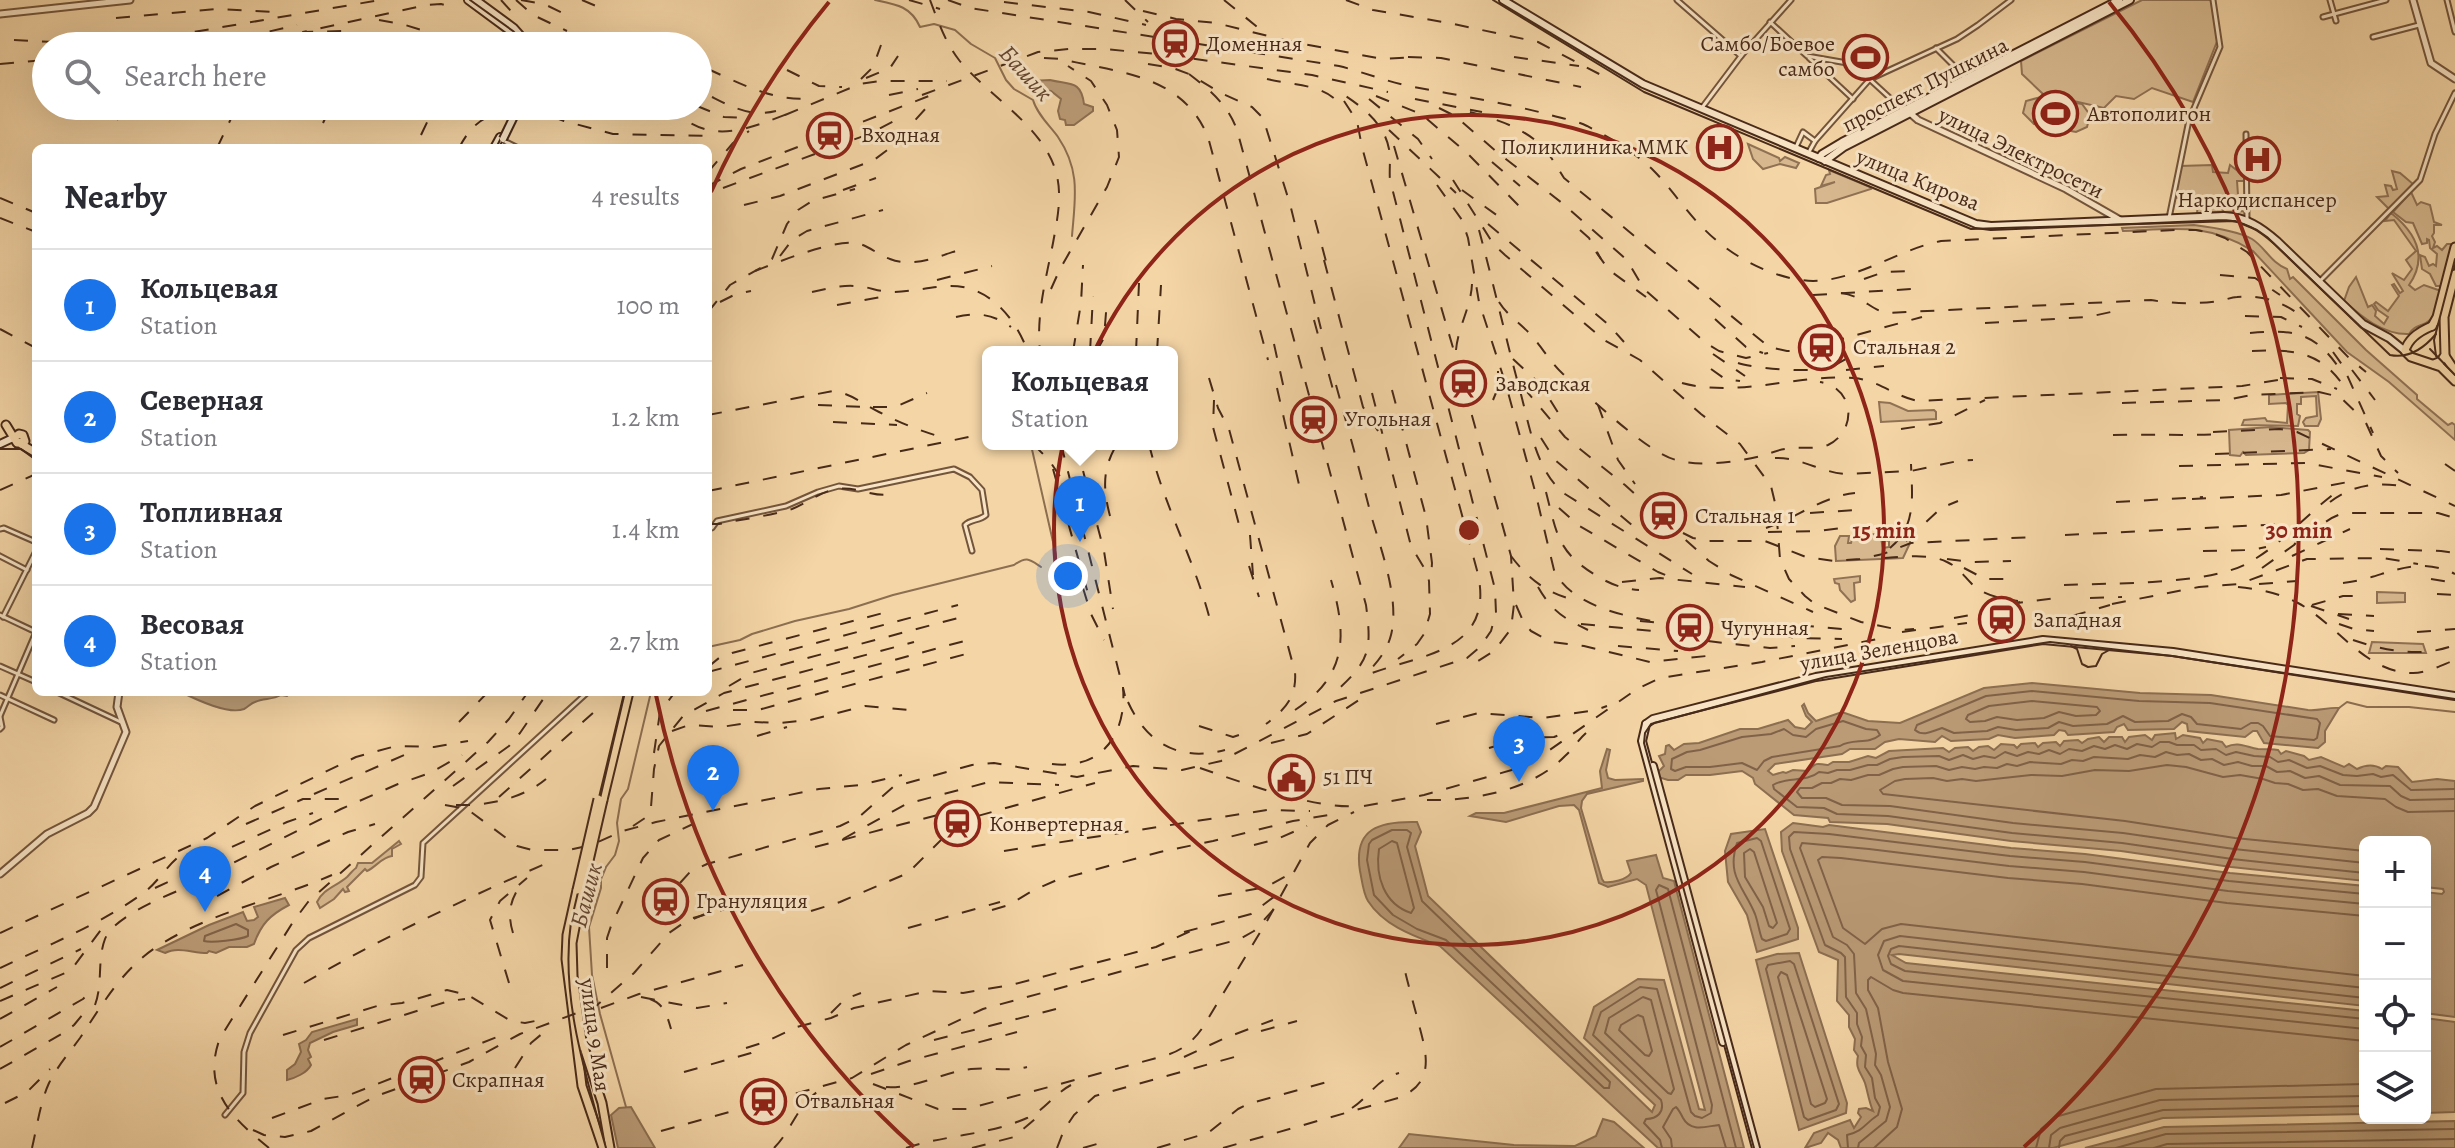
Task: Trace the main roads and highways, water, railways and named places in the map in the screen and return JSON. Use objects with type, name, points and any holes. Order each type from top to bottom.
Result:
[{"type":"main road","points":[[468,0],[511,32]]},
{"type":"main road","points":[[476,0],[517,32]]},
{"type":"main road","name":"улица Кирова","points":[[1503,0],[1643,84],[1982,226],[2224,216],[2247,220],[2264,230],[2363,324],[2389,338]]},
{"type":"main road","name":"проспект Пушкина","points":[[1907,112],[2119,0]]},
{"type":"main road","name":"проспект Пушкина","points":[[1822,160],[1966,78],[2130,0]]},
{"type":"main road","points":[[499,144],[511,120]]},
{"type":"main road","points":[[2432,326],[2455,247]]},
{"type":"main road","points":[[2455,274],[2444,317],[2445,355],[2455,371]]},
{"type":"main road","points":[[2389,338],[2405,339],[2432,326],[2438,326],[2444,334]]},
{"type":"main road","points":[[2405,351],[2415,336]]},
{"type":"main road","points":[[2389,338],[2411,357],[2445,370],[2455,381]]},
{"type":"main road","points":[[2433,364],[2445,355]]},
{"type":"main road","points":[[3,423],[32,449]]},
{"type":"main road","points":[[1,444],[20,439]]},
{"type":"main road","name":"улица Зеленцова","points":[[1754,1148],[1646,740],[1646,724],[1653,719],[1816,677],[2043,640],[2173,652],[2455,696]]},
{"type":"main road","name":"улица 9 Мая","points":[[603,1148],[582,1086],[566,959],[567,935],[625,696]]},
{"type":"main road","name":"улица 9 Мая","points":[[579,890],[572,943],[573,976],[582,1041],[602,1103],[610,1148]]},
{"type":"water","points":[[1050,80],[1077,87],[1084,104],[1093,107],[1093,111],[1074,125],[1066,125],[1058,111],[1061,99],[1051,91],[1035,89],[1028,83]]},
{"type":"water","points":[[2032,683],[2140,693],[2211,695],[2308,710],[2339,708],[2325,731],[2325,742],[2318,748],[2264,743],[2257,731],[2245,737],[2188,731],[2187,724],[2182,722],[2174,729],[2128,730],[2124,724],[2114,732],[2068,735],[2059,730],[2054,735],[2015,738],[1998,735],[1989,739],[1951,741],[1942,736],[1935,742],[1899,739],[1885,742],[1875,749],[1850,749],[1842,754],[1775,764],[1768,771],[1773,775],[1793,770],[1808,771],[1816,764],[1849,762],[1868,756],[1876,758],[1889,751],[1943,748],[1949,752],[1968,747],[1973,751],[1988,746],[1994,750],[2001,744],[2017,748],[2021,744],[2035,743],[2038,747],[2043,743],[2056,742],[2060,746],[2064,741],[2078,740],[2082,743],[2099,737],[2104,742],[2109,737],[2122,737],[2125,742],[2129,737],[2145,735],[2152,740],[2155,735],[2175,733],[2176,739],[2183,735],[2200,738],[2203,743],[2207,739],[2222,742],[2226,747],[2238,744],[2278,750],[2281,754],[2286,751],[2309,760],[2321,757],[2357,769],[2398,767],[2412,782],[2437,779],[2455,781],[2455,1017],[2431,1014],[2431,893],[2444,892],[2443,889],[2431,888],[2431,836],[2359,836],[2359,880],[1887,824],[1830,822],[1828,818],[1794,815],[1742,771],[1686,775],[1678,780],[1658,777],[1657,773],[1664,766],[1659,756],[1665,754],[1666,746],[1674,750],[1684,744],[1699,743],[1740,729],[1758,729],[1788,720],[1795,727],[1805,729],[1812,722],[1806,716],[1804,704],[1816,721],[1842,712],[1868,721],[1900,723],[1984,688]]},
{"type":"water","points":[[191,696],[279,696],[238,710],[212,705]]},
{"type":"water","points":[[1607,749],[1610,750],[1606,770],[1608,778],[1643,781],[1587,794],[1582,801],[1581,808],[1602,879],[1607,882],[1622,879],[1631,873],[1627,861],[1656,855],[1663,878],[1674,881],[1744,1148],[1658,1148],[1440,946],[1391,924],[1375,910],[1365,894],[1359,857],[1365,836],[1392,823],[1417,822],[1421,832],[1415,846],[1428,896],[1652,1112],[1655,1105],[1584,1038],[1594,1007],[1638,979],[1664,980],[1699,1109],[1705,1110],[1646,885],[1637,879],[1608,887],[1599,883],[1579,810],[1574,805],[1559,806],[1506,822],[1470,816],[1476,813],[1504,813],[1602,788],[1600,771]]},
{"type":"water","points":[[1793,823],[1829,825],[2359,885],[2359,1005],[1892,955],[1906,963],[2359,1010],[2359,1114],[2163,1118],[2053,1148],[1841,1148],[1838,1140],[1828,1133],[1821,1143],[1805,1148],[1814,1133],[1850,1120],[1854,1128],[1861,1117],[1859,1109],[1873,1111],[1858,1067],[1849,1015],[1837,1001],[1838,960],[1819,952],[1782,851],[1781,832]]},
{"type":"water","points":[[1765,829],[1798,928],[1798,939],[1757,952],[1747,915],[1728,882],[1725,851],[1731,834]]},
{"type":"water","points":[[285,898],[289,905],[267,921],[254,944],[247,947],[229,947],[216,953],[180,950],[165,953],[157,950],[243,912],[247,921],[254,920],[258,917],[254,907]]},
{"type":"water","points":[[1799,953],[1847,1103],[1846,1113],[1799,1130],[1756,960],[1777,954]]},
{"type":"water","points":[[357,1019],[357,1025],[310,1043],[308,1050],[311,1057],[308,1059],[311,1065],[304,1073],[287,1080],[287,1070],[295,1064],[301,1052],[299,1044],[312,1032]]},
{"type":"water","points":[[2431,1019],[2455,1022],[2455,1112],[2431,1113]]},
{"type":"water","points":[[631,1107],[655,1148],[618,1148],[611,1115],[619,1108]]},
{"type":"water","points":[[1603,1119],[1614,1122],[1644,1148],[1399,1148],[1409,1134],[1514,1145],[1575,1146],[1596,1136]]},
{"type":"water","points":[[2431,1121],[2455,1121],[2455,1148],[2085,1148],[2164,1127],[2431,1124]]},
{"type":"waterway","name":"Башик","points":[[875,0],[907,10],[920,27],[934,24],[955,30],[995,58],[1014,89],[1033,100],[1070,161],[1075,185],[1072,236]]},
{"type":"waterway","name":"Башик","points":[[1032,450],[1056,562]]},
{"type":"waterway","name":"Башик","points":[[712,646],[795,621],[1014,565],[1022,560],[1031,560],[1041,567]]},
{"type":"waterway","name":"Башик","points":[[626,1107],[600,1014],[592,975],[589,927],[601,879],[619,841],[617,823],[621,799],[628,789],[650,696]]},
{"type":"waterway","points":[[2339,708],[2347,702],[2367,707],[2455,712]]},
{"type":"tram line","points":[[470,0],[514,32]]},
{"type":"tram line","points":[[1493,0],[1644,92],[1971,229],[2235,221],[2267,237],[2390,355],[2416,351],[2436,334]]},
{"type":"tram line","points":[[498,144],[510,120]]},
{"type":"tram line","points":[[2436,356],[2434,340],[2455,259]]},
{"type":"tram line","points":[[2430,349],[2455,375]]},
{"type":"tram line","points":[[0,449],[21,449],[32,457]]},
{"type":"tram line","points":[[1754,1148],[1644,743],[1645,733],[1651,724],[1826,677],[2050,642],[2172,656],[2455,699]]},
{"type":"tram line","points":[[2071,646],[2077,649],[2082,664],[2088,667],[2096,666],[2102,654],[2111,649]]},
{"type":"tram line","points":[[606,1148],[577,1036],[569,979],[569,950],[571,922],[624,696]]},
{"type":"railway","points":[[194,32],[380,0]]},
{"type":"railway","points":[[501,0],[518,19]]},
{"type":"railway","points":[[516,0],[533,15],[567,31]]},
{"type":"railway","points":[[521,0],[544,4],[573,18]]},
{"type":"railway","points":[[582,0],[596,6]]},
{"type":"railway","points":[[909,0],[940,9]]},
{"type":"railway","points":[[930,0],[946,39],[959,60],[1041,142],[1057,176],[1058,210],[1041,311],[1040,346]]},
{"type":"railway","points":[[948,0],[970,8],[1339,66],[1400,84],[1578,122],[1613,140],[1646,163],[1698,223],[1726,248],[1762,269],[1801,280],[1819,281],[1854,273],[1941,241],[2175,230],[2212,233],[2247,252],[2366,372]]},
{"type":"railway","points":[[1125,0],[1148,22]]},
{"type":"railway","points":[[1224,0],[1261,30]]},
{"type":"railway","points":[[1346,0],[1373,10],[1538,42],[1605,77]]},
{"type":"railway","points":[[1004,2],[1089,12],[1146,25]]},
{"type":"railway","points":[[303,32],[426,5],[452,7]]},
{"type":"railway","points":[[116,18],[216,9],[273,12]]},
{"type":"railway","points":[[1143,11],[1176,19],[1216,23],[1382,59],[1417,57]]},
{"type":"railway","points":[[379,20],[425,31]]},
{"type":"railway","points":[[267,32],[297,25]]},
{"type":"railway","points":[[303,32],[347,32]]},
{"type":"railway","points":[[14,40],[32,41]]},
{"type":"railway","points":[[1244,43],[1288,41]]},
{"type":"railway","points":[[861,79],[873,67],[881,45]]},
{"type":"railway","points":[[922,95],[1038,52],[1069,49],[1166,55],[1312,75],[1388,92]]},
{"type":"railway","points":[[866,78],[890,68],[898,56]]},
{"type":"railway","points":[[1408,57],[1441,58],[1581,87]]},
{"type":"railway","points":[[1514,57],[1579,66]]},
{"type":"railway","points":[[1044,58],[1105,68],[1146,80],[1165,88],[1197,116],[1208,137],[1268,360]]},
{"type":"railway","points":[[0,64],[32,61]]},
{"type":"railway","points":[[1148,64],[1189,74],[1252,107],[1263,118],[1290,204],[1321,329]]},
{"type":"railway","points":[[1051,289],[1107,187],[1119,157],[1117,130],[1107,105],[1091,81],[1068,66]]},
{"type":"railway","points":[[787,70],[819,86],[842,87]]},
{"type":"railway","points":[[712,71],[772,95],[811,98]]},
{"type":"railway","points":[[1189,74],[1218,99],[1237,130],[1366,605],[1369,634],[1366,654],[1355,672],[1334,693]]},
{"type":"railway","points":[[1267,79],[1317,89],[1340,105]]},
{"type":"railway","points":[[785,115],[860,84],[947,81]]},
{"type":"railway","points":[[889,95],[918,89]]},
{"type":"railway","points":[[680,883],[690,872],[707,864],[840,826],[859,817],[893,787],[972,765],[994,763],[1077,777],[1133,766],[1182,770],[1221,761],[1336,701],[1467,658],[1480,647],[1491,631],[1496,613],[1495,589],[1390,180],[1389,149],[1376,121],[1335,89]]},
{"type":"railway","points":[[712,184],[741,169],[934,94]]},
{"type":"railway","points":[[1376,96],[1421,114],[1466,152],[1520,207]]},
{"type":"railway","points":[[712,97],[751,112],[776,111]]},
{"type":"railway","points":[[1369,99],[1418,139],[1432,159]]},
{"type":"railway","points":[[1415,99],[1482,112]]},
{"type":"railway","points":[[1344,101],[1357,121],[1478,574],[1480,599],[1476,619],[1465,634],[1451,645],[1372,673]]},
{"type":"railway","points":[[744,205],[780,196],[874,160],[890,148],[927,107]]},
{"type":"railway","points":[[1439,108],[1455,116],[1627,260],[1644,289],[1706,343],[1719,351],[1746,358],[1768,353]]},
{"type":"railway","points":[[686,120],[714,131],[730,131],[795,111]]},
{"type":"railway","points":[[712,112],[724,117],[746,118]]},
{"type":"railway","points":[[1470,112],[1503,123],[1534,139],[1564,178],[1769,347],[1798,351],[1922,317]]},
{"type":"railway","points":[[219,144],[230,120]]},
{"type":"railway","points":[[421,135],[428,120]]},
{"type":"railway","points":[[461,144],[467,134],[483,120]]},
{"type":"railway","points":[[561,120],[613,134],[710,136]]},
{"type":"railway","points":[[723,188],[869,134],[894,121]]},
{"type":"railway","points":[[1389,130],[1456,193]]},
{"type":"railway","points":[[712,167],[733,143],[749,131]]},
{"type":"railway","points":[[1394,146],[1511,556],[1514,604],[1511,629],[1494,651],[1470,666]]},
{"type":"railway","points":[[1492,162],[1520,186]]},
{"type":"railway","points":[[843,190],[876,178]]},
{"type":"railway","points":[[1453,180],[1494,245],[1604,340],[1640,360],[1740,444],[1771,486],[1780,559],[1789,579],[1805,596],[1815,604],[1861,622],[1900,630],[1914,629]]},
{"type":"railway","points":[[1437,185],[1462,220],[1468,238],[1479,302],[1506,385],[1554,570],[1571,591],[1596,606],[1651,621]]},
{"type":"railway","points":[[712,307],[730,285],[772,259],[787,224],[798,210],[812,201],[855,189]]},
{"type":"railway","points":[[1462,190],[1502,219]]},
{"type":"railway","points":[[0,198],[32,211]]},
{"type":"railway","points":[[780,256],[792,240],[807,231],[883,210]]},
{"type":"railway","points":[[0,218],[32,230]]},
{"type":"railway","points":[[1315,220],[1328,269]]},
{"type":"railway","points":[[1488,224],[1609,325],[1624,342]]},
{"type":"railway","points":[[1479,230],[1530,430],[1547,472],[1565,494],[1692,574]]},
{"type":"railway","points":[[1580,230],[1589,238],[1601,259]]},
{"type":"railway","points":[[755,271],[805,252],[846,243],[860,244],[900,262],[929,259],[968,247]]},
{"type":"railway","points":[[1596,252],[1609,270],[1646,297]]},
{"type":"railway","points":[[1324,260],[1363,407],[1378,431]]},
{"type":"railway","points":[[1074,346],[1083,265]]},
{"type":"railway","points":[[937,280],[992,266]]},
{"type":"railway","points":[[1864,279],[1884,272],[1913,271]]},
{"type":"railway","points":[[2220,275],[2255,278],[2280,295]]},
{"type":"railway","points":[[1136,346],[1139,283]]},
{"type":"railway","points":[[1456,350],[1472,284]]},
{"type":"railway","points":[[1157,346],[1161,285]]},
{"type":"railway","points":[[812,292],[849,286],[892,292],[962,287],[998,305],[1016,327],[1025,346]]},
{"type":"railway","points":[[1813,295],[1912,289]]},
{"type":"railway","points":[[720,302],[751,291]]},
{"type":"railway","points":[[1841,293],[1887,313],[2151,300],[2202,303],[2246,297],[2271,300],[2301,316]]},
{"type":"railway","points":[[837,305],[886,296]]},
{"type":"railway","points":[[1090,346],[1093,296]]},
{"type":"railway","points":[[1099,346],[1104,338],[1107,300]]},
{"type":"railway","points":[[1499,302],[1554,365],[1602,409],[1649,446],[1676,460],[1718,463],[1785,449],[1828,445],[1845,428],[1848,410],[1840,392],[1820,382]]},
{"type":"railway","points":[[1985,323],[2088,317],[2120,310]]},
{"type":"railway","points":[[956,317],[985,315],[1011,327]]},
{"type":"railway","points":[[2245,316],[2281,317],[2302,327]]},
{"type":"railway","points":[[1715,319],[1746,347],[1763,353]]},
{"type":"railway","points":[[1314,320],[1335,397]]},
{"type":"railway","points":[[0,329],[32,346]]},
{"type":"railway","points":[[2250,333],[2299,335],[2318,345],[2337,365]]},
{"type":"railway","points":[[1274,344],[1286,398]]},
{"type":"railway","points":[[1833,366],[1853,355],[1872,351]]},
{"type":"railway","points":[[2252,351],[2305,355],[2326,366],[2345,388]]},
{"type":"railway","points":[[2333,352],[2343,366],[2373,433]]},
{"type":"railway","points":[[1713,354],[1745,376]]},
{"type":"railway","points":[[1738,363],[1811,370],[1825,367],[1842,357]]},
{"type":"railway","points":[[1513,359],[1541,385],[1565,424]]},
{"type":"railway","points":[[1846,370],[1884,366]]},
{"type":"railway","points":[[1711,369],[1725,379],[1740,381]]},
{"type":"railway","points":[[2352,370],[2375,400]]},
{"type":"railway","points":[[1493,400],[1498,388],[1498,371]]},
{"type":"railway","points":[[1209,378],[1218,408],[1229,429],[1295,672],[1294,689],[1288,702],[1266,724]]},
{"type":"railway","points":[[1682,383],[1724,388],[1854,378],[1918,401],[2242,386],[2290,378]]},
{"type":"railway","points":[[2280,378],[2312,379],[2337,389]]},
{"type":"railway","points":[[1336,385],[1384,559],[1393,606],[1389,641],[1373,667],[1364,675]]},
{"type":"railway","points":[[1523,387],[1565,437],[1625,485],[1709,561],[1731,575],[1813,612]]},
{"type":"railway","points":[[1277,388],[1300,489]]},
{"type":"railway","points":[[1392,390],[1426,517],[1431,580]]},
{"type":"railway","points":[[712,414],[833,391],[852,397],[903,423],[945,438]]},
{"type":"railway","points":[[2122,403],[2226,400],[2252,395],[2319,392],[2340,397],[2360,416]]},
{"type":"railway","points":[[873,407],[895,407],[927,393]]},
{"type":"railway","points":[[1372,393],[1411,546],[1429,581],[1430,614],[1424,634],[1398,659]]},
{"type":"railway","points":[[1214,400],[1213,427],[1241,532]]},
{"type":"railway","points":[[1901,429],[1940,423],[1985,400]]},
{"type":"railway","points":[[818,405],[863,407]]},
{"type":"railway","points":[[1598,405],[1618,460],[1635,484]]},
{"type":"railway","points":[[833,422],[897,425]]},
{"type":"railway","points":[[2366,423],[2381,456],[2398,473]]},
{"type":"railway","points":[[2213,432],[2280,429],[2297,432],[2455,506]]},
{"type":"railway","points":[[712,490],[982,434]]},
{"type":"railway","points":[[2113,435],[2225,434]]},
{"type":"railway","points":[[1541,438],[1555,460],[1633,526]]},
{"type":"railway","points":[[2215,454],[2331,449]]},
{"type":"railway","points":[[1039,450],[1061,478]]},
{"type":"railway","points":[[1063,450],[1125,696]]},
{"type":"railway","points":[[1078,450],[1104,551],[1113,609]]},
{"type":"railway","points":[[1110,516],[1105,479],[1114,450]]},
{"type":"railway","points":[[1151,450],[1209,616]]},
{"type":"railway","points":[[1775,458],[1845,474],[1911,471],[1973,460]]},
{"type":"railway","points":[[2179,466],[2306,463],[2382,477]]},
{"type":"railway","points":[[1890,548],[1909,520],[1911,464]]},
{"type":"railway","points":[[2445,464],[2455,471]]},
{"type":"railway","points":[[1053,469],[1089,597]]},
{"type":"railway","points":[[0,490],[32,476]]},
{"type":"railway","points":[[2192,499],[2281,495],[2348,482]]},
{"type":"railway","points":[[2330,502],[2366,486],[2385,484],[2406,487]]},
{"type":"railway","points":[[712,524],[783,511],[838,489],[892,494]]},
{"type":"railway","points":[[1546,492],[1556,531],[1574,559],[1607,581],[1639,590]]},
{"type":"railway","points":[[1766,528],[1832,498],[1855,493]]},
{"type":"railway","points":[[2064,585],[2159,582],[2231,570],[2271,548],[2335,493]]},
{"type":"railway","points":[[2116,502],[2203,497]]},
{"type":"railway","points":[[1906,541],[1941,508],[1958,501]]},
{"type":"railway","points":[[1559,508],[1578,525],[1668,576]]},
{"type":"railway","points":[[1810,513],[1857,510]]},
{"type":"railway","points":[[2305,540],[2328,520],[2345,513],[2438,513],[2455,518]]},
{"type":"railway","points":[[2065,535],[2284,524]]},
{"type":"railway","points":[[1768,532],[1858,526]]},
{"type":"railway","points":[[2262,568],[2294,545],[2310,526]]},
{"type":"railway","points":[[2292,556],[2350,529]]},
{"type":"railway","points":[[1683,533],[1709,541],[1765,541],[1806,557],[1834,561],[1883,554],[1911,543],[2034,537]]},
{"type":"railway","points":[[1250,535],[1253,575]]},
{"type":"railway","points":[[2203,551],[2266,547]]},
{"type":"railway","points":[[2380,549],[2455,553]]},
{"type":"railway","points":[[1511,556],[1539,584],[1575,600]]},
{"type":"railway","points":[[1884,558],[1916,556],[1940,559],[1954,566],[1981,591],[2018,601]]},
{"type":"railway","points":[[2112,604],[2199,587],[2239,584],[2307,559],[2383,558],[2418,564]]},
{"type":"railway","points":[[1947,559],[2011,561]]},
{"type":"railway","points":[[1249,566],[1259,597]]},
{"type":"railway","points":[[2343,583],[2412,567],[2440,568],[2455,574]]},
{"type":"railway","points":[[1964,568],[1985,579],[2012,579]]},
{"type":"railway","points":[[1622,582],[1660,578],[1745,587]]},
{"type":"railway","points":[[2431,579],[2455,583]]},
{"type":"railway","points":[[1295,710],[1325,683],[1339,652],[1340,619],[1331,580]]},
{"type":"railway","points":[[2259,584],[2297,581]]},
{"type":"railway","points":[[1538,587],[1559,613],[1588,630]]},
{"type":"railway","points":[[2238,587],[2269,592],[2298,603],[2366,656],[2396,671],[2424,672],[2455,660]]},
{"type":"railway","points":[[1083,588],[1104,640]]},
{"type":"railway","points":[[2437,594],[2455,595]]},
{"type":"railway","points":[[2312,605],[2343,596],[2359,596]]},
{"type":"railway","points":[[2090,598],[2122,597]]},
{"type":"railway","points":[[2009,604],[2056,598]]},
{"type":"railway","points":[[1954,618],[2020,602]]},
{"type":"railway","points":[[712,671],[958,605]]},
{"type":"railway","points":[[1516,605],[1531,631],[1551,642],[1584,646],[1650,662],[1716,655]]},
{"type":"railway","points":[[2072,616],[2110,605]]},
{"type":"railway","points":[[2311,606],[2349,619]]},
{"type":"railway","points":[[712,664],[732,653],[883,613]]},
{"type":"railway","points":[[2338,614],[2374,616]]},
{"type":"railway","points":[[729,686],[751,673],[958,618]]},
{"type":"railway","points":[[1640,621],[1774,632],[1794,638],[1842,639]]},
{"type":"railway","points":[[1772,623],[1853,630]]},
{"type":"railway","points":[[1902,632],[1967,623]]},
{"type":"railway","points":[[1581,624],[1653,631]]},
{"type":"railway","points":[[2339,624],[2374,631]]},
{"type":"railway","points":[[2417,632],[2455,629]]},
{"type":"railway","points":[[1364,806],[1424,795],[1519,768],[1637,689],[1660,678],[1888,637]]},
{"type":"railway","points":[[1680,638],[1770,648],[1795,646]]},
{"type":"railway","points":[[706,711],[968,640]]},
{"type":"railway","points":[[2353,640],[2404,652],[2429,651],[2455,645]]},
{"type":"railway","points":[[633,826],[645,818],[651,807],[659,746],[683,716],[724,693],[914,642]]},
{"type":"railway","points":[[1618,646],[1678,651]]},
{"type":"railway","points":[[733,710],[758,710],[966,654]]},
{"type":"railway","points":[[1052,764],[1085,761],[1108,745],[1121,720],[1123,687]]},
{"type":"railway","points":[[459,722],[484,696]]},
{"type":"railway","points":[[269,1148],[232,1113],[217,1087],[214,1072],[220,1038],[308,902],[488,742],[525,696]]},
{"type":"railway","points":[[453,786],[509,746],[545,696]]},
{"type":"railway","points":[[654,753],[660,712],[672,696]]},
{"type":"railway","points":[[1271,743],[1307,734],[1359,700]]},
{"type":"railway","points":[[1128,702],[1145,729],[1167,746],[1194,753],[1225,750]]},
{"type":"railway","points":[[499,797],[603,704]]},
{"type":"railway","points":[[672,731],[689,725],[721,727],[810,720],[865,706],[920,711]]},
{"type":"railway","points":[[1436,724],[1479,713],[1543,718],[1607,706]]},
{"type":"railway","points":[[1199,726],[1233,737],[1251,731]]},
{"type":"railway","points":[[757,736],[787,727]]},
{"type":"railway","points":[[1489,748],[1524,738],[1554,737],[1567,732]]},
{"type":"railway","points":[[1427,800],[1482,796],[1519,786],[1551,768],[1586,733]]},
{"type":"railway","points":[[0,933],[207,838],[255,806],[356,757],[396,746],[434,747],[468,741]]},
{"type":"railway","points":[[314,794],[416,750]]},
{"type":"railway","points":[[155,888],[179,877],[219,870],[341,809],[430,773],[462,755]]},
{"type":"railway","points":[[1200,768],[1302,800],[1362,806]]},
{"type":"railway","points":[[445,805],[471,812],[517,846],[532,850],[569,850],[656,822],[902,775]]},
{"type":"railway","points":[[456,805],[504,800],[526,792],[546,779]]},
{"type":"railway","points":[[843,839],[906,804],[989,782],[1059,785]]},
{"type":"railway","points":[[811,911],[908,873],[951,830],[967,819],[1095,783]]},
{"type":"railway","points":[[246,824],[303,799],[350,799]]},
{"type":"railway","points":[[1004,851],[1267,810],[1310,811]]},
{"type":"railway","points":[[815,847],[949,812]]},
{"type":"railway","points":[[939,815],[975,812]]},
{"type":"railway","points":[[873,1084],[938,1109],[967,1109],[1181,1049],[1203,1027],[1310,843],[1328,825],[1354,812]]},
{"type":"railway","points":[[181,870],[313,813]]},
{"type":"railway","points":[[992,910],[1009,905],[1057,880],[1160,852],[1341,813]]},
{"type":"railway","points":[[217,896],[271,867],[348,832],[375,824]]},
{"type":"railway","points":[[607,968],[607,938],[643,858],[659,840],[693,824]]},
{"type":"railway","points":[[1254,845],[1307,826]]},
{"type":"railway","points":[[0,968],[126,905],[148,890],[181,855]]},
{"type":"railway","points":[[304,983],[428,918],[554,860]]},
{"type":"railway","points":[[32,1148],[43,1099],[52,1077],[114,988],[134,965],[178,934],[332,875]]},
{"type":"railway","points":[[1218,896],[1266,887],[1286,876]]},
{"type":"railway","points":[[95,1005],[103,947],[111,929],[152,902],[210,878]]},
{"type":"railway","points":[[509,983],[490,920],[500,901],[527,878]]},
{"type":"railway","points":[[513,933],[510,910],[518,889]]},
{"type":"railway","points":[[1184,932],[1251,914],[1275,896]]},
{"type":"railway","points":[[908,928],[1000,902]]},
{"type":"railway","points":[[693,918],[726,909]]},
{"type":"railway","points":[[661,1131],[852,1078],[906,1045],[983,1009],[1240,939],[1254,931],[1274,909]]},
{"type":"railway","points":[[253,1130],[264,1135],[285,1137],[311,1131],[374,1097],[469,1062],[520,1034],[596,1006],[634,973],[669,933],[705,914]]},
{"type":"railway","points":[[0,1001],[65,973],[74,966],[106,923]]},
{"type":"railway","points":[[746,1048],[854,1008],[929,991],[963,993],[1011,985],[1156,947],[1195,929]]},
{"type":"railway","points":[[0,988],[81,949]]},
{"type":"railway","points":[[601,1008],[743,965]]},
{"type":"railway","points":[[1223,1148],[1398,1098],[1419,1084],[1426,1066],[1425,1055],[1405,971]]},
{"type":"railway","points":[[0,1019],[57,987]]},
{"type":"railway","points":[[0,1047],[83,999],[93,989]]},
{"type":"railway","points":[[283,1035],[377,1006],[402,1003],[447,990],[468,995],[511,1021],[525,1023],[540,1020]]},
{"type":"railway","points":[[831,1013],[845,999],[861,993]]},
{"type":"railway","points":[[641,997],[697,1008],[727,1003]]},
{"type":"railway","points":[[324,1040],[449,1001],[465,999]]},
{"type":"railway","points":[[650,999],[662,1007],[671,1029]]},
{"type":"railway","points":[[0,1069],[65,1032],[88,1008]]},
{"type":"railway","points":[[934,1040],[1056,1009]]},
{"type":"railway","points":[[1184,1057],[1273,1020]]},
{"type":"railway","points":[[1261,1031],[1297,1021]]},
{"type":"railway","points":[[515,1068],[531,1043],[549,1028]]},
{"type":"railway","points":[[871,1074],[1017,1032]]},
{"type":"railway","points":[[272,1118],[323,1099],[349,1095],[497,1037]]},
{"type":"railway","points":[[684,1072],[760,1048]]},
{"type":"railway","points":[[1057,1148],[1074,1115],[1095,1096],[1238,1056]]},
{"type":"railway","points":[[886,1087],[908,1085],[971,1069],[1027,1067]]},
{"type":"railway","points":[[5,1103],[27,1092],[50,1069]]},
{"type":"railway","points":[[1352,1108],[1379,1084],[1399,1073]]},
{"type":"railway","points":[[1157,1148],[1208,1133],[1248,1104],[1327,1082]]},
{"type":"railway","points":[[906,1148],[1012,1124],[1033,1115],[1071,1085]]},
{"type":"railway","points":[[774,1148],[801,1108],[822,1089]]},
{"type":"railway","points":[[972,1148],[1014,1137],[1035,1119]]},
{"type":"railway","points":[[1083,1148],[1104,1142]]},
{"type":"place","name":"Доменная","points":[[1175,44]]},
{"type":"place","name":"Самбо/Боевое самбо","points":[[1866,57]]},
{"type":"place","name":"Автополигон","points":[[2056,114]]},
{"type":"place","name":"Входная","points":[[830,135]]},
{"type":"place","name":"Поликлиника ММК","points":[[1719,147]]},
{"type":"place","name":"Наркодиспансер","points":[[2257,159]]},
{"type":"place","name":"Стальная 2","points":[[1822,347]]},
{"type":"place","name":"Заводская","points":[[1464,384]]},
{"type":"place","name":"Угольная","points":[[1314,419]]},
{"type":"place","name":"Стальная 1","points":[[1664,516]]},
{"type":"place","name":"Кольцевая","points":[[1080,542]]},
{"type":"place","name":"Западная","points":[[2002,620]]},
{"type":"place","name":"Чугунная","points":[[1690,628]]},
{"type":"place","name":"51 ПЧ","points":[[1292,777]]},
{"type":"place","name":"Топливная","points":[[1519,782]]},
{"type":"place","name":"Северная","points":[[713,811]]},
{"type":"place","name":"Конвертерная","points":[[958,824]]},
{"type":"place","name":"Грануляция","points":[[665,901]]},
{"type":"place","name":"Весовая","points":[[205,912]]},
{"type":"place","name":"Скрапная","points":[[421,1080]]},
{"type":"place","name":"Отвальная","points":[[764,1101]]}]
